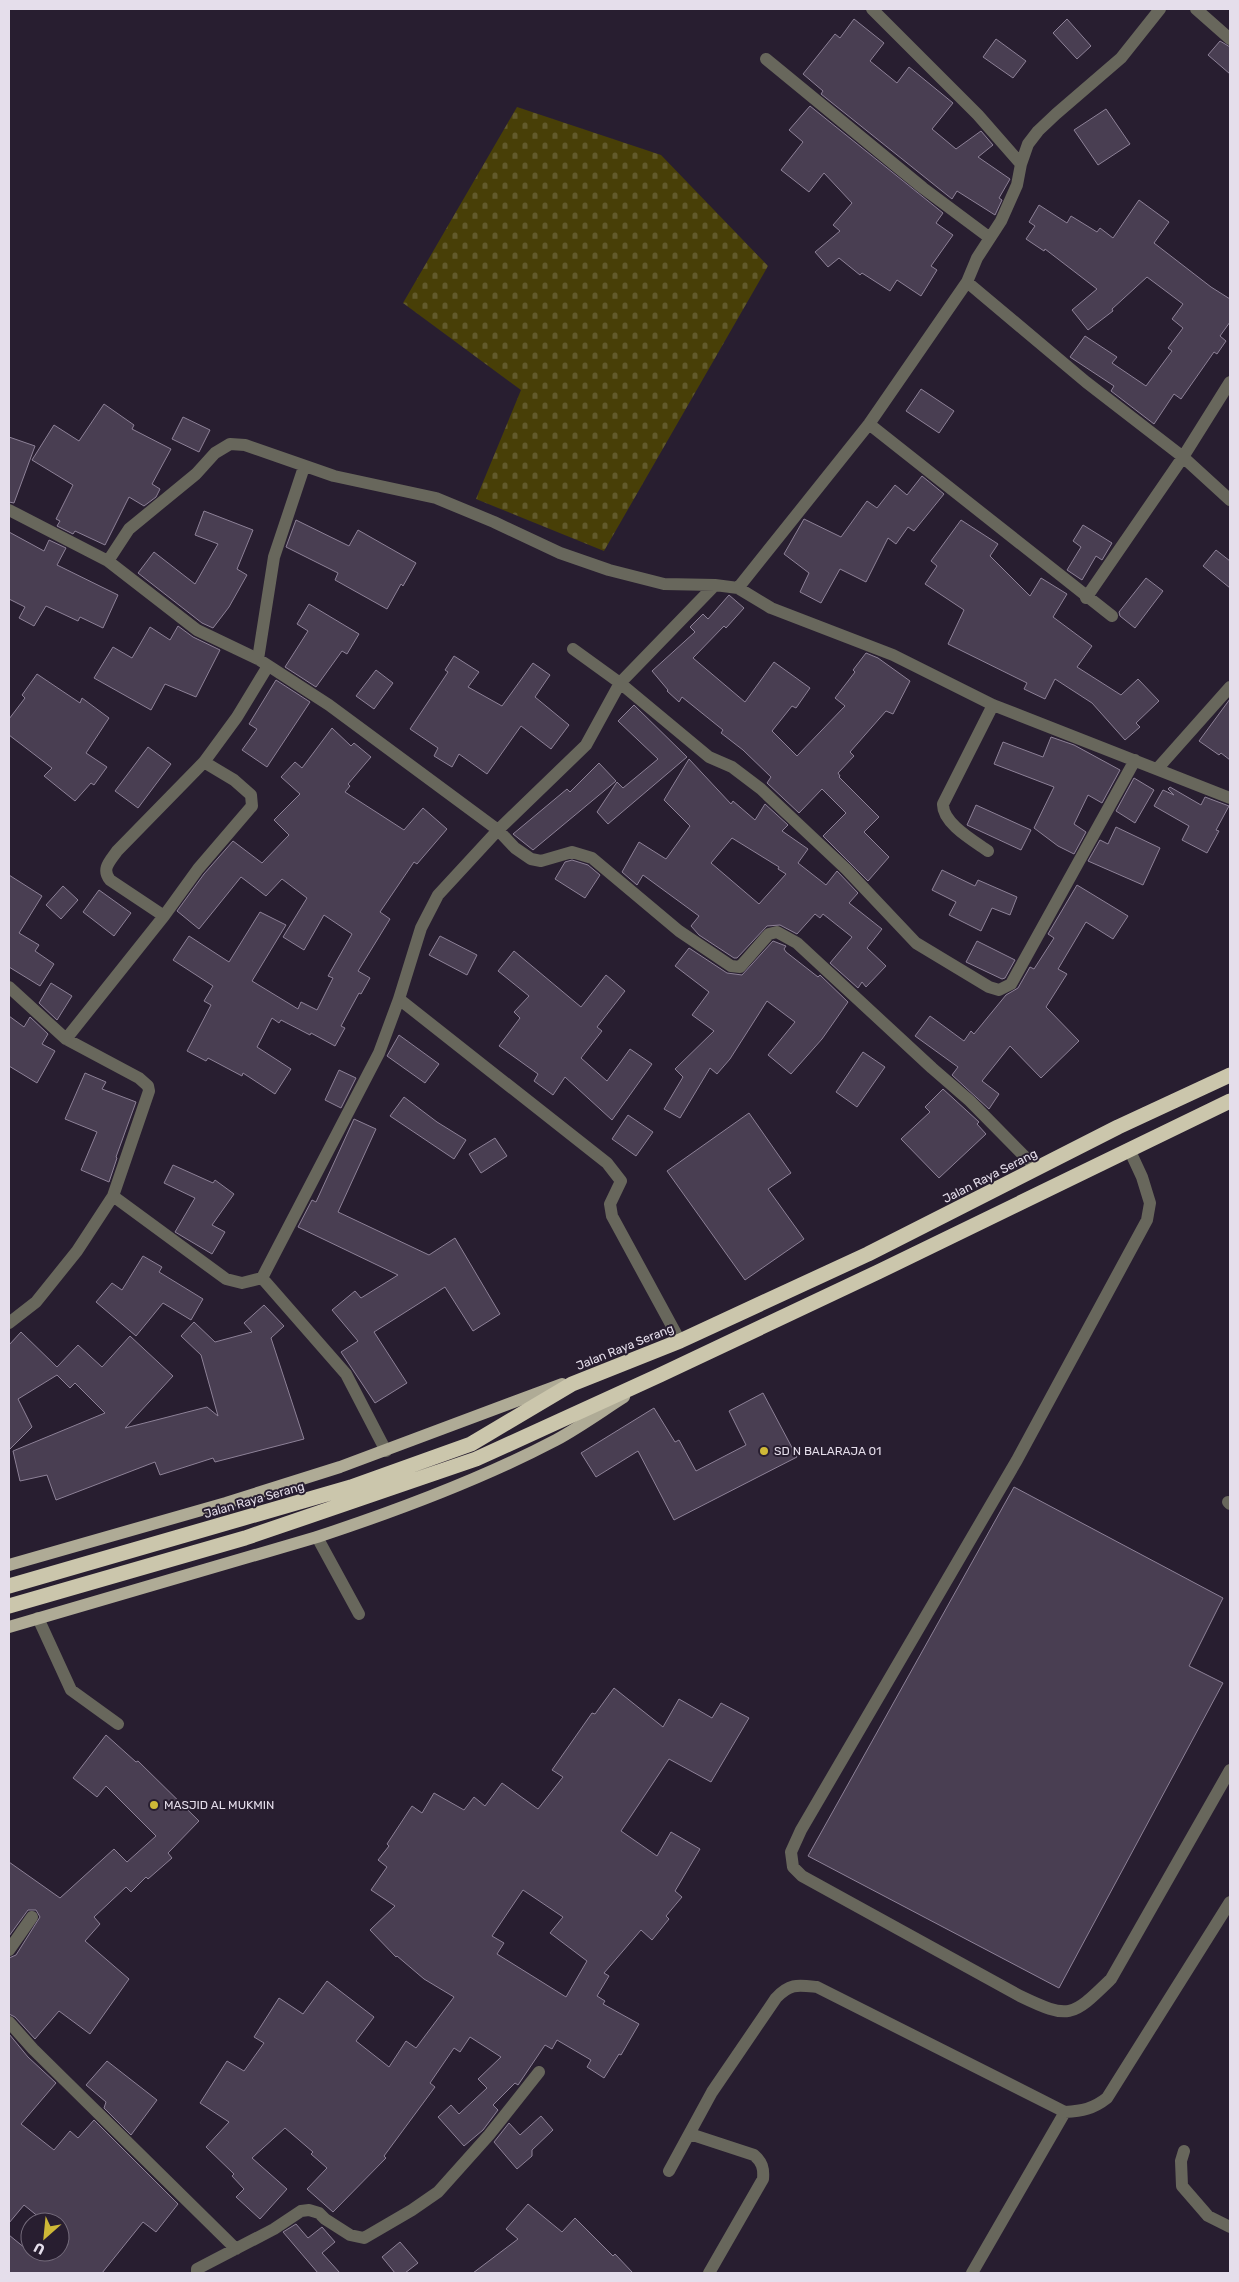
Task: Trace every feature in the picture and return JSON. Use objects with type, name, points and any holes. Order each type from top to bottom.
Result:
[{"type":"highway","name":"Jalan Raya Serang","points":[[9,1586],[473,1451],[572,1384],[652,1350],[680,1341],[868,1254],[1118,1127],[1224,1078]]},
{"type":"highway","points":[[1224,1078],[1230,1101]]},
{"type":"highway","name":"Jalan Raya Serang","points":[[9,1606],[245,1538],[473,1451],[660,1375],[878,1272],[1230,1101]]},
{"type":"highway","points":[[1118,1127],[1129,1149]]},
{"type":"main road","points":[[9,1565],[226,1503],[386,1451],[652,1350]]},
{"type":"main road","points":[[9,1627],[317,1537],[471,1481],[558,1439],[660,1375]]},
{"type":"street","points":[[872,9],[978,115],[1021,164]]},
{"type":"street","points":[[738,588],[869,424],[966,282],[1001,221],[1016,185],[1028,144],[1038,131],[1121,58],[1160,9]]},
{"type":"street","points":[[1196,9],[1230,39]]},
{"type":"street","points":[[766,59],[923,188],[990,238]]},
{"type":"street","points":[[966,282],[1086,382],[1183,457],[1230,500]]},
{"type":"street","points":[[1086,598],[1183,457],[1230,382]]},
{"type":"street","points":[[869,424],[942,484],[1036,555],[1086,598],[1112,616]]},
{"type":"street","points":[[108,561],[129,529],[196,474],[215,453],[230,444],[245,445],[334,476],[436,498],[494,522],[560,553],[609,570],[664,584],[715,585],[738,588],[771,608],[893,655],[993,705],[1158,768],[1230,798]]},
{"type":"street","points":[[164,916],[110,880],[106,875],[106,867],[117,851],[204,762],[237,717],[263,662],[274,557],[304,467]]},
{"type":"street","points":[[9,510],[108,561],[197,630],[263,662],[329,705],[498,830],[515,848],[531,859],[541,862],[572,852],[592,858],[679,931],[730,966],[740,967],[769,934],[777,932],[783,934],[797,943],[970,1101],[1037,1169]]},
{"type":"street","points":[[113,1196],[226,1279],[242,1283],[262,1278],[378,1053],[399,999],[420,928],[438,895],[498,830],[586,745],[620,684],[715,585]]},
{"type":"street","points":[[573,649],[620,684],[709,757],[732,767],[762,789],[846,869],[916,944],[989,987],[999,990],[1011,984],[1135,760]]},
{"type":"street","points":[[1158,768],[1230,687]]},
{"type":"street","points":[[988,851],[957,828],[945,815],[943,804],[993,705]]},
{"type":"street","points":[[66,1039],[164,916],[216,846],[241,821],[252,806],[251,795],[234,780],[204,762]]},
{"type":"street","points":[[9,987],[66,1039],[139,1078],[148,1086],[149,1091],[113,1196],[78,1251],[36,1302],[9,1323]]},
{"type":"street","points":[[399,999],[607,1163],[620,1181],[610,1204],[612,1216],[680,1341]]},
{"type":"street","points":[[1129,1149],[1142,1177],[1150,1203],[1147,1220],[1021,1452],[801,1830],[791,1852],[793,1867],[802,1876],[1020,1996],[1050,2010],[1068,2012],[1087,2002],[1111,1979],[1230,1770]]},
{"type":"street","points":[[262,1278],[346,1374],[386,1451]]},
{"type":"street","points":[[317,1537],[359,1614]]},
{"type":"street","points":[[38,1618],[71,1690],[118,1724]]},
{"type":"street","points":[[670,2171],[712,2092],[776,1998],[786,1987],[799,1985],[818,1987],[1065,2112],[1083,2111],[1096,2106],[1107,2098],[1230,1902]]},
{"type":"street","points":[[9,1950],[32,1917]]},
{"type":"street","points":[[9,2022],[40,2056],[236,2249]]},
{"type":"street","points":[[197,2273],[197,2269],[274,2229],[301,2211],[319,2212],[325,2219],[350,2235],[364,2238],[412,2210],[438,2192],[489,2135],[540,2072]]},
{"type":"street","points":[[972,2273],[1065,2112]]},
{"type":"street","points":[[690,2134],[754,2155],[760,2160],[764,2170],[763,2179],[709,2273]]},
{"type":"street","points":[[1184,2151],[1182,2186],[1208,2216],[1230,2227]]},
{"type":"green space","points":[[517,107],[661,155],[768,266],[604,551],[476,499],[521,390],[403,303]]},
{"type":"building","points":[[854,19],[884,43],[870,61],[897,83],[909,67],[953,103],[932,129],[956,149],[981,131],[993,145],[978,157],[1010,179],[999,198],[1002,200],[995,215],[957,191],[952,199],[821,94],[823,91],[803,74],[835,34],[840,38]]},
{"type":"building","points":[[1067,19],[1091,46],[1077,59],[1053,33]]},
{"type":"building","points":[[996,39],[1026,61],[1013,78],[983,57]]},
{"type":"building","points":[[1220,41],[1230,47],[1230,74],[1208,55]]},
{"type":"building","points":[[810,106],[943,213],[936,223],[953,235],[931,266],[937,270],[921,296],[897,280],[890,291],[862,273],[860,275],[839,258],[828,267],[815,252],[840,231],[833,225],[852,203],[824,173],[809,192],[781,170],[803,142],[789,130]]},
{"type":"building","points":[[1106,109],[1130,144],[1098,165],[1074,130]]},
{"type":"building","points":[[1139,200],[1169,222],[1154,243],[1211,287],[1230,299],[1230,322],[1220,336],[1226,341],[1217,354],[1214,352],[1181,399],[1174,394],[1154,424],[1111,391],[1114,386],[1070,357],[1085,336],[1117,357],[1112,363],[1146,386],[1172,351],[1168,348],[1183,328],[1172,319],[1183,304],[1147,277],[1112,309],[1113,311],[1088,330],[1072,310],[1097,289],[1045,249],[1044,251],[1026,239],[1035,226],[1029,222],[1039,205],[1067,223],[1071,216],[1097,232],[1100,228],[1113,238]]},
{"type":"building","points":[[921,389],[954,411],[939,433],[906,411]]},
{"type":"building","points":[[104,404],[134,425],[132,429],[171,449],[152,484],[160,489],[156,497],[144,506],[129,497],[105,545],[75,531],[73,534],[57,526],[60,521],[56,519],[73,485],[32,460],[54,425],[79,441]]},
{"type":"building","points":[[183,417],[210,430],[199,452],[172,439]]},
{"type":"building","points":[[9,437],[35,446],[14,503],[9,502]]},
{"type":"building","points":[[922,476],[944,494],[914,531],[908,527],[896,544],[888,538],[866,582],[840,569],[821,603],[800,592],[809,573],[784,554],[804,519],[841,537],[867,501],[877,508],[895,485],[907,495]]},
{"type":"building","points":[[204,511],[253,530],[237,569],[247,575],[229,607],[213,628],[202,623],[138,573],[154,552],[195,584],[218,544],[195,535]]},
{"type":"building","points":[[296,520],[349,546],[358,530],[416,563],[387,609],[335,580],[338,573],[286,547]]},
{"type":"building","points":[[961,520],[998,544],[990,556],[1030,596],[1041,578],[1067,594],[1053,617],[1092,646],[1077,667],[1121,695],[1138,679],[1159,701],[1136,723],[1140,727],[1125,740],[1092,703],[1055,679],[1045,699],[1024,689],[1027,683],[948,644],[964,610],[925,584],[937,566],[931,561]]},
{"type":"building","points":[[1083,525],[1112,543],[1102,560],[1096,556],[1082,580],[1067,570],[1081,547],[1073,541]]},
{"type":"building","points":[[9,532],[44,551],[49,540],[66,548],[57,565],[118,595],[103,628],[80,617],[78,621],[46,606],[34,626],[19,618],[25,607],[9,599]]},
{"type":"building","points":[[1216,550],[1230,561],[1230,588],[1203,566]]},
{"type":"building","points":[[1146,578],[1163,591],[1135,628],[1120,616],[1119,612]]},
{"type":"building","points":[[729,595],[744,608],[726,628],[724,626],[693,658],[745,702],[774,662],[810,688],[796,708],[792,706],[772,731],[797,756],[845,706],[835,698],[855,672],[853,670],[866,653],[878,658],[910,681],[893,714],[886,711],[850,752],[854,756],[838,773],[839,777],[879,817],[864,832],[889,857],[868,881],[823,836],[846,813],[822,789],[799,813],[767,783],[771,777],[743,750],[721,733],[723,730],[682,697],[679,702],[667,691],[652,671],[695,632],[690,627],[703,614],[708,619]]},
{"type":"building","points":[[309,604],[359,634],[347,654],[342,651],[316,687],[285,667],[308,631],[297,624]]},
{"type":"building","points":[[178,626],[193,637],[220,650],[196,697],[165,684],[151,710],[94,678],[113,647],[132,658],[150,627],[170,640]]},
{"type":"building","points":[[454,656],[479,672],[468,687],[502,706],[533,663],[550,675],[535,697],[569,725],[551,749],[521,726],[487,774],[459,754],[452,767],[434,756],[438,748],[410,729],[448,672],[445,670]]},
{"type":"building","points":[[376,670],[393,683],[374,709],[356,696]]},
{"type":"building","points":[[37,674],[80,703],[82,698],[109,718],[86,753],[107,767],[94,785],[91,783],[75,801],[44,776],[52,768],[9,735],[9,719],[25,698],[22,695]]},
{"type":"building","points":[[276,680],[310,702],[267,767],[242,750],[257,729],[249,724]]},
{"type":"building","points":[[1230,699],[1230,760],[1199,741]]},
{"type":"building","points":[[634,705],[687,757],[608,824],[597,812],[617,782],[623,788],[658,759],[618,721]]},
{"type":"building","points":[[332,728],[351,746],[354,743],[371,757],[348,784],[350,786],[345,792],[404,830],[423,808],[447,829],[417,864],[414,862],[380,912],[390,919],[358,971],[370,978],[361,994],[359,993],[341,1026],[345,1028],[335,1046],[311,1033],[310,1035],[281,1020],[279,1023],[272,1018],[257,1047],[291,1069],[275,1094],[243,1073],[242,1076],[208,1058],[206,1061],[187,1051],[211,1005],[204,1001],[213,986],[173,960],[189,936],[229,962],[260,912],[286,925],[252,981],[298,1009],[301,1002],[317,1010],[333,978],[328,976],[352,934],[324,915],[304,950],[283,937],[307,898],[282,879],[266,896],[241,877],[199,929],[177,911],[204,874],[233,841],[262,863],[289,835],[274,820],[300,794],[281,777],[295,762],[302,768]]},
{"type":"building","points":[[1051,737],[1074,745],[1120,770],[1102,803],[1088,795],[1074,824],[1086,832],[1074,854],[1058,846],[1034,828],[1054,787],[994,764],[1003,742],[1043,757]]},
{"type":"building","points":[[148,747],[171,764],[138,808],[115,791]]},
{"type":"building","points":[[689,759],[731,804],[733,801],[755,820],[765,804],[788,825],[782,831],[808,849],[798,863],[826,885],[837,871],[858,893],[849,903],[882,929],[867,948],[886,966],[866,987],[862,982],[858,988],[830,963],[852,937],[823,914],[820,918],[815,914],[797,934],[780,925],[767,926],[737,958],[734,958],[699,935],[691,926],[699,916],[643,875],[637,885],[622,872],[639,842],[666,859],[690,826],[664,800]],"holes":[[[732,838],[779,867],[778,869],[786,874],[759,904],[711,863]]]},
{"type":"building","points":[[599,763],[616,781],[533,850],[513,834],[567,789],[570,792]]},
{"type":"building","points":[[1134,778],[1154,790],[1135,823],[1116,811]]},
{"type":"building","points":[[1170,787],[1201,805],[1205,797],[1229,806],[1216,830],[1219,831],[1207,853],[1182,840],[1189,826],[1154,806],[1163,790],[1174,795],[1168,789]]},
{"type":"building","points":[[976,805],[1031,830],[1021,850],[967,825]]},
{"type":"building","points":[[1116,827],[1160,848],[1143,885],[1088,861],[1100,840],[1108,844]]},
{"type":"building","points":[[572,860],[588,865],[600,875],[585,898],[555,879],[565,862]]},
{"type":"building","points":[[942,870],[975,886],[978,880],[1017,897],[1010,915],[992,908],[981,931],[949,915],[956,902],[932,890]]},
{"type":"building","points":[[9,875],[42,896],[19,933],[39,945],[35,951],[54,964],[40,986],[9,967]]},
{"type":"building","points":[[1077,885],[1128,916],[1113,939],[1086,922],[1058,969],[1067,974],[1046,1007],[1079,1041],[1041,1078],[1010,1046],[982,1081],[999,1094],[989,1109],[952,1075],[958,1067],[915,1036],[930,1016],[964,1041],[971,1031],[974,1034],[1006,995],[1018,988],[1030,967],[1034,969],[1054,938],[1048,934]]},
{"type":"building","points":[[63,886],[78,900],[61,919],[46,905]]},
{"type":"building","points":[[99,890],[131,913],[114,936],[83,912]]},
{"type":"building","points":[[440,936],[477,955],[467,975],[429,955]]},
{"type":"building","points":[[773,941],[786,946],[784,949],[786,952],[818,977],[820,975],[848,1002],[822,1039],[791,1074],[768,1055],[795,1022],[767,1001],[730,1059],[717,1074],[710,1068],[680,1118],[664,1109],[683,1077],[675,1069],[714,1031],[692,1015],[709,992],[675,966],[689,948],[727,973],[742,975]]},
{"type":"building","points":[[977,941],[1015,960],[1005,978],[1002,979],[966,962]]},
{"type":"building","points":[[514,951],[581,1007],[606,975],[625,991],[597,1027],[602,1031],[581,1058],[607,1081],[630,1049],[652,1064],[612,1120],[565,1077],[553,1095],[534,1081],[538,1074],[499,1046],[520,1018],[514,1012],[529,996],[498,971]]},
{"type":"building","points":[[51,983],[72,996],[57,1020],[39,1003]]},
{"type":"building","points":[[9,1016],[24,1027],[30,1017],[48,1034],[42,1044],[55,1051],[37,1083],[9,1066]]},
{"type":"building","points":[[399,1035],[439,1064],[425,1083],[387,1056]]},
{"type":"building","points":[[863,1052],[885,1067],[857,1107],[836,1092]]},
{"type":"building","points":[[339,1070],[356,1078],[341,1108],[325,1100]]},
{"type":"building","points":[[85,1073],[106,1082],[102,1089],[136,1102],[109,1182],[81,1170],[97,1132],[65,1119]]},
{"type":"building","points":[[943,1089],[979,1122],[977,1124],[986,1134],[939,1178],[901,1139],[930,1112],[925,1107]]},
{"type":"building","points":[[404,1097],[437,1122],[466,1140],[454,1159],[390,1116]]},
{"type":"building","points":[[749,1113],[791,1173],[768,1189],[804,1239],[745,1280],[667,1171]]},
{"type":"building","points":[[628,1115],[653,1132],[636,1156],[612,1139]]},
{"type":"building","points":[[354,1119],[376,1129],[338,1212],[429,1255],[455,1238],[500,1314],[473,1331],[445,1287],[374,1332],[407,1383],[375,1403],[341,1352],[358,1341],[332,1310],[355,1291],[361,1298],[398,1275],[298,1227],[312,1200],[316,1202]]},
{"type":"building","points":[[495,1138],[507,1156],[481,1173],[469,1154]]},
{"type":"building","points":[[173,1165],[213,1183],[215,1180],[234,1194],[212,1225],[225,1232],[212,1254],[175,1232],[195,1198],[164,1183]]},
{"type":"building","points":[[143,1256],[162,1267],[159,1272],[203,1299],[191,1320],[163,1303],[136,1336],[96,1302],[112,1283],[122,1290]]},
{"type":"building","points":[[264,1305],[284,1326],[271,1338],[304,1439],[215,1462],[213,1458],[160,1475],[155,1462],[56,1500],[47,1475],[20,1481],[13,1451],[105,1413],[75,1383],[70,1388],[57,1375],[18,1399],[32,1427],[9,1450],[9,1345],[21,1332],[57,1367],[78,1345],[102,1367],[130,1336],[173,1376],[125,1428],[207,1407],[218,1416],[201,1355],[181,1336],[194,1322],[215,1342],[252,1332],[244,1323]]},
{"type":"building","name":"SD N BALARAJA 01","points":[[763,1393],[797,1457],[674,1520],[638,1451],[596,1477],[581,1453],[654,1408],[675,1442],[679,1440],[696,1471],[746,1445],[729,1411]]},
{"type":"building","points":[[1014,1487],[1223,1598],[1189,1666],[1223,1683],[1059,1988],[808,1856]]},
{"type":"building","points":[[614,1688],[663,1727],[679,1699],[712,1718],[721,1703],[749,1718],[711,1782],[669,1759],[621,1831],[657,1856],[671,1832],[700,1849],[675,1891],[682,1897],[666,1916],[669,1919],[652,1940],[641,1930],[604,1973],[609,1976],[597,1996],[605,2001],[603,2004],[639,2024],[621,2055],[619,2054],[604,2078],[587,2067],[591,2060],[557,2040],[552,2049],[545,2045],[518,2085],[515,2083],[493,2105],[498,2110],[483,2130],[464,2146],[438,2117],[451,2105],[459,2114],[487,2088],[478,2079],[501,2057],[470,2037],[460,2052],[454,2048],[430,2083],[435,2087],[384,2156],[386,2158],[333,2212],[307,2189],[327,2168],[311,2154],[313,2152],[285,2128],[252,2158],[287,2189],[260,2219],[236,2197],[244,2189],[232,2176],[234,2174],[206,2147],[229,2122],[200,2103],[227,2061],[244,2071],[264,2043],[254,2037],[279,1998],[303,2014],[327,1981],[374,2017],[356,2041],[389,2067],[406,2041],[416,2048],[454,1997],[424,1979],[396,1957],[370,1930],[395,1906],[371,1890],[387,1867],[378,1860],[389,1846],[387,1844],[412,1806],[422,1813],[434,1793],[464,1810],[474,1797],[485,1806],[502,1783],[538,1809],[563,1777],[552,1770],[592,1713],[595,1714]],"holes":[[[523,1890],[563,1917],[550,1933],[587,1961],[566,1997],[497,1954],[504,1943],[492,1936]]]},
{"type":"building","points":[[106,1735],[136,1762],[138,1761],[199,1821],[168,1853],[172,1858],[148,1879],[146,1877],[131,1892],[126,1887],[94,1917],[100,1924],[85,1941],[129,1979],[90,2034],[59,2011],[35,2039],[15,2017],[9,2014],[9,1958],[16,1955],[40,1917],[36,1910],[28,1910],[9,1936],[9,1862],[60,1898],[114,1849],[127,1862],[156,1836],[106,1786],[97,1797],[73,1778]]},
{"type":"building","points":[[9,2034],[28,2057],[56,2083],[21,2124],[54,2150],[70,2131],[78,2138],[94,2120],[178,2204],[156,2232],[143,2222],[102,2273],[9,2273],[9,2235],[20,2244],[20,2262],[70,2262],[70,2212],[33,2212],[24,2205],[9,2223]]},
{"type":"building","points":[[107,2061],[157,2100],[131,2135],[104,2108],[106,2102],[86,2085]]},
{"type":"building","points":[[541,2116],[553,2130],[532,2150],[532,2156],[517,2169],[494,2142],[509,2123],[520,2135]]},
{"type":"building","points":[[528,2204],[562,2232],[575,2218],[633,2273],[473,2273],[518,2239],[506,2229]]},
{"type":"building","points":[[296,2224],[308,2238],[322,2227],[335,2242],[322,2253],[340,2273],[318,2273],[283,2232]]},
{"type":"building","points":[[400,2242],[418,2263],[405,2273],[395,2273],[382,2257]]},
{"type":"place","name":"SD N BALARAJA 01","points":[[764,1451]]},
{"type":"place","name":"MASJID AL MUKMIN","points":[[154,1805]]}]
